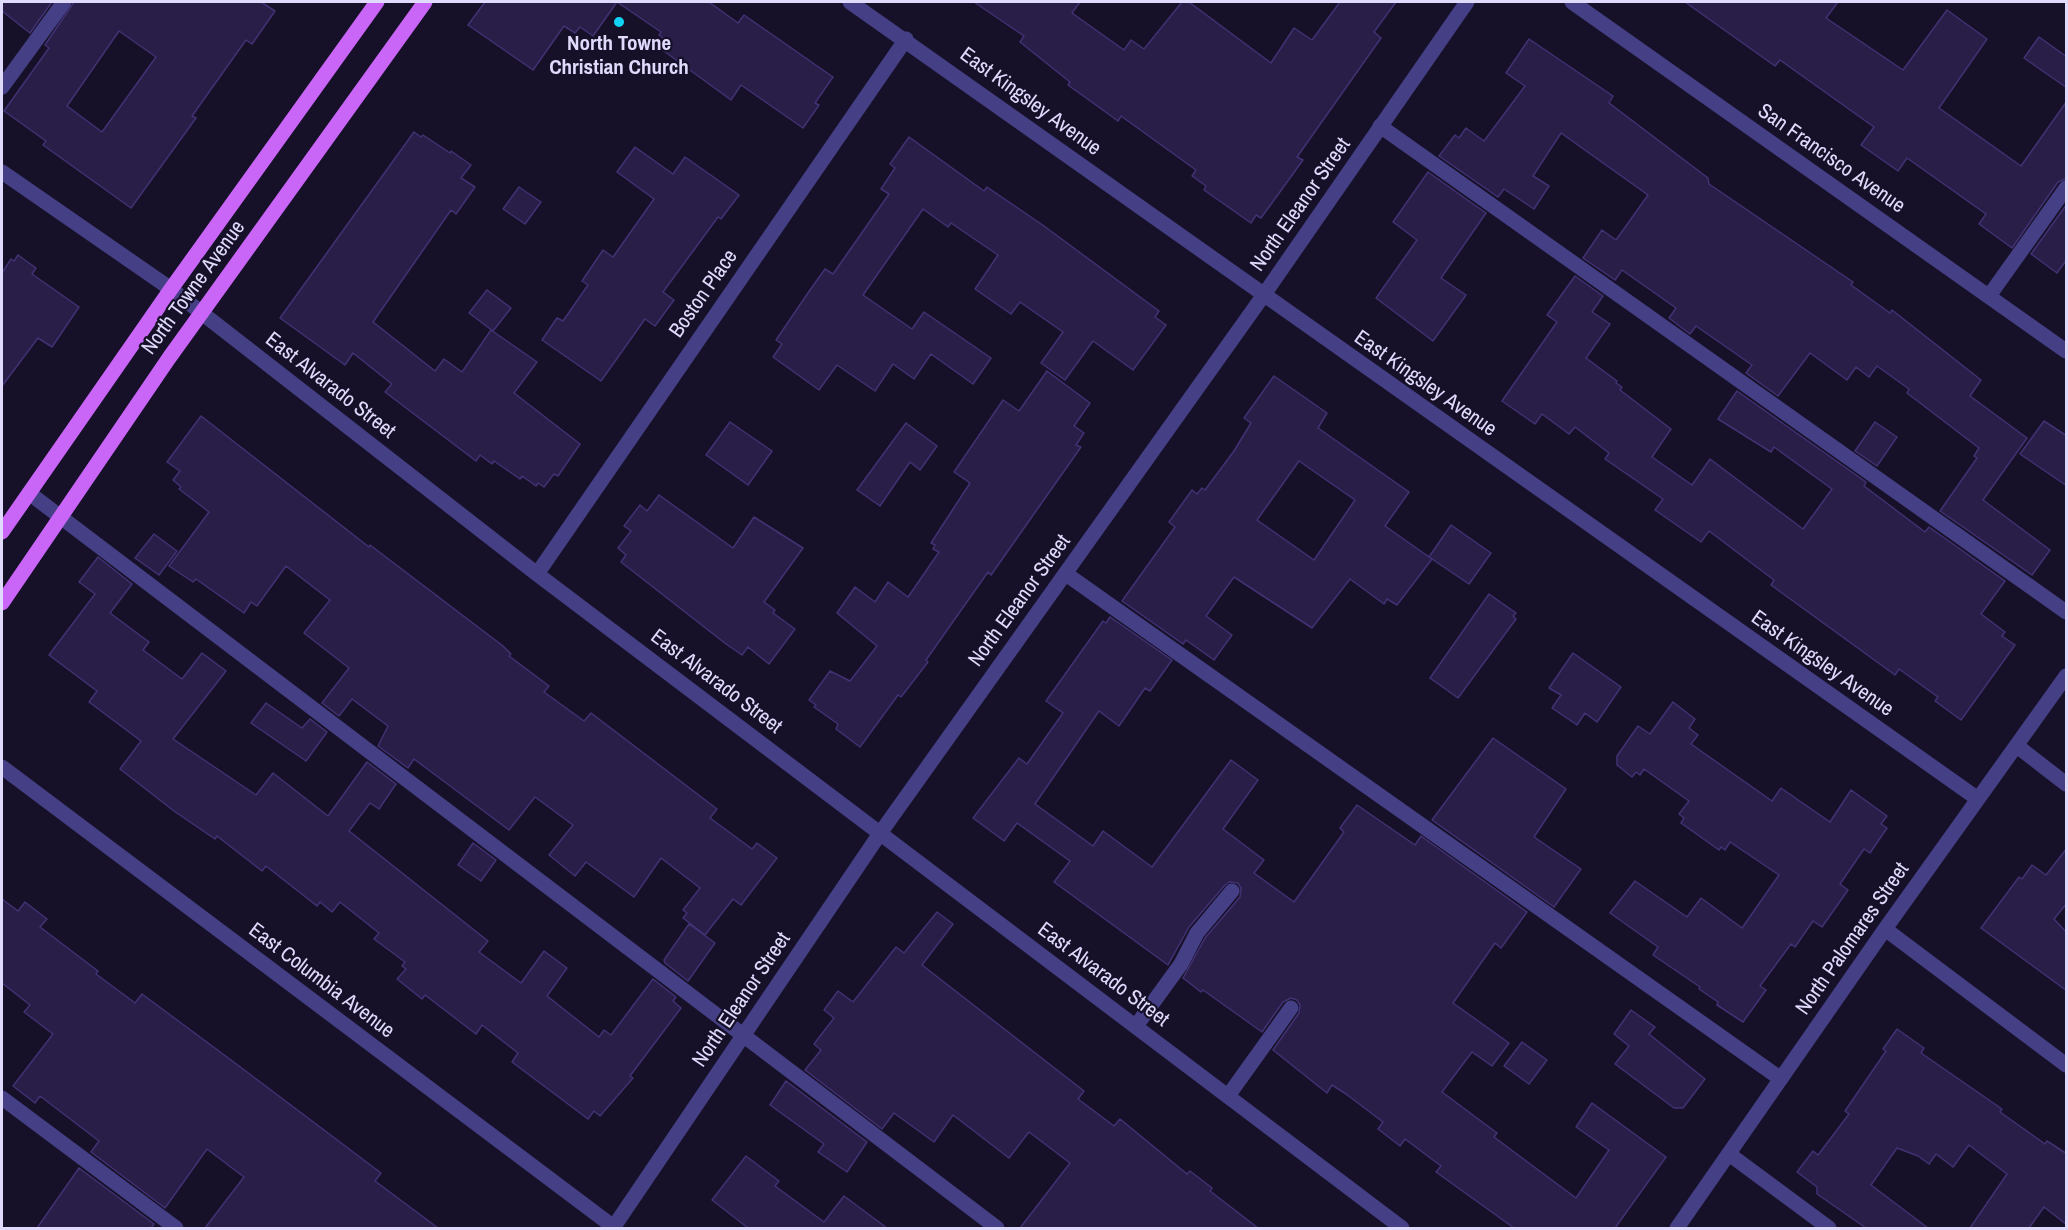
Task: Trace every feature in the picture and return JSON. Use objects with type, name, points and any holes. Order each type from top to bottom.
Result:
[{"type":"main road","name":"North Towne Avenue","points":[[2,532],[171,289],[377,2]]},
{"type":"main road","name":"North Towne Avenue","points":[[2,603],[201,313],[425,2]]},
{"type":"street","points":[[2,87],[64,2]]},
{"type":"street","name":"East Kingsley Avenue","points":[[850,2],[906,39],[1263,296],[1978,799]]},
{"type":"street","name":"North Eleanor Street","points":[[614,1228],[881,832],[1263,296],[1467,2]]},
{"type":"street","name":"San Francisco Avenue","points":[[1572,2],[2067,351]]},
{"type":"street","name":"Boston Place","points":[[537,574],[906,39]]},
{"type":"street","points":[[1380,126],[2067,612]]},
{"type":"street","name":"East Alvarado Street","points":[[2,172],[171,289],[537,574],[1402,1228]]},
{"type":"street","points":[[1989,296],[2067,188]]},
{"type":"street","points":[[29,493],[996,1228]]},
{"type":"street","points":[[1065,574],[1781,1079]]},
{"type":"street","name":"North Palomares Street","points":[[1677,1228],[1885,929],[2067,676]]},
{"type":"street","points":[[2017,746],[2067,784]]},
{"type":"street","name":"East Columbia Avenue","points":[[2,767],[614,1228]]},
{"type":"street","points":[[1136,1026],[1181,964],[1197,933],[1232,891]]},
{"type":"street","points":[[1885,929],[2067,1065]]},
{"type":"street","points":[[1228,1096],[1291,1008]]},
{"type":"street","points":[[2,1098],[176,1228]]},
{"type":"street","points":[[1729,1154],[1829,1228]]},
{"type":"building","points":[[2,2],[52,2],[30,33],[2,11]]},
{"type":"building","points":[[74,2],[261,2],[275,11],[252,44],[246,40],[192,116],[196,118],[131,208],[43,145],[46,141],[4,111],[49,48],[45,45]],"holes":[[[119,31],[156,57],[102,132],[67,106]]]},
{"type":"building","points":[[485,2],[617,2],[593,36],[580,27],[575,33],[564,26],[533,70],[468,25]]},
{"type":"building","points":[[617,2],[709,2],[738,23],[744,15],[833,77],[815,103],[819,105],[803,128],[741,85],[731,100],[657,46],[663,38],[659,35],[661,32]]},
{"type":"building","points":[[974,2],[1080,2],[1072,13],[1124,50],[1131,40],[1144,49],[1182,2],[1189,2],[1271,63],[1294,28],[1312,40],[1340,2],[1396,2],[1374,32],[1381,38],[1297,157],[1303,160],[1261,218],[1256,215],[1251,223],[1204,190],[1206,186],[1192,176],[1196,170],[1121,116],[1118,121],[1068,85],[1070,82],[1020,42],[1024,36]]},
{"type":"building","points":[[1685,2],[1838,2],[1826,18],[1903,70],[1947,10],[1987,39],[1939,108],[2021,166],[2067,101],[2067,178],[2058,182],[2012,248],[1979,224],[1986,214],[1907,158],[1898,171],[1861,145],[1874,127],[1780,60],[1775,66]]},
{"type":"building","points":[[2039,37],[2067,57],[2067,88],[2024,58]]},
{"type":"building","points":[[1529,39],[1613,96],[1609,103],[1708,178],[1709,184],[1853,282],[1851,285],[1890,313],[1892,310],[1981,380],[1970,396],[2027,438],[1983,500],[2050,550],[2032,575],[1940,511],[1977,458],[1974,456],[1979,448],[1907,393],[1909,389],[1877,366],[1869,377],[1856,367],[1847,380],[1810,353],[1778,396],[1746,373],[1752,365],[1696,326],[1690,334],[1669,318],[1676,308],[1622,270],[1615,280],[1583,258],[1602,230],[1616,240],[1648,195],[1561,133],[1533,176],[1549,186],[1534,209],[1504,189],[1498,197],[1439,156],[1455,135],[1459,138],[1466,128],[1484,141],[1525,86],[1506,73]]},
{"type":"building","points":[[414,132],[421,137],[423,135],[450,153],[451,151],[471,165],[461,178],[475,187],[456,214],[451,210],[373,322],[435,371],[444,359],[462,372],[491,330],[537,362],[514,393],[580,444],[558,476],[554,474],[544,487],[538,483],[536,486],[522,476],[520,479],[494,461],[492,464],[480,455],[476,461],[385,392],[392,384],[353,353],[345,365],[280,318]]},
{"type":"building","points":[[909,137],[984,191],[987,187],[1044,226],[1159,311],[1155,317],[1166,325],[1133,370],[1093,341],[1065,380],[1041,363],[1063,332],[1020,302],[1011,314],[975,289],[998,255],[951,223],[948,227],[923,209],[863,295],[912,329],[924,312],[991,358],[973,384],[931,354],[914,379],[893,364],[875,391],[837,365],[819,390],[773,357],[782,344],[776,340],[810,290],[825,269],[833,274],[889,194],[881,189],[895,168],[890,164]]},
{"type":"building","points":[[635,147],[673,174],[685,157],[739,195],[721,219],[718,217],[663,292],[674,300],[655,326],[645,319],[601,381],[542,340],[557,318],[563,321],[588,285],[582,281],[603,250],[613,257],[654,199],[617,172]]},
{"type":"building","points":[[1428,172],[1486,213],[1441,278],[1466,295],[1433,341],[1376,298],[1417,240],[1393,222]]},
{"type":"building","points":[[519,187],[541,202],[525,224],[503,209]]},
{"type":"building","points":[[2067,204],[2067,259],[2057,273],[2031,254]]},
{"type":"building","points":[[18,255],[36,268],[32,274],[79,307],[52,347],[38,338],[2,386],[2,273],[11,259],[14,261]]},
{"type":"building","points":[[1575,276],[1603,296],[1592,312],[1610,324],[1586,358],[1617,381],[1616,383],[1622,387],[1620,390],[1671,429],[1652,457],[1692,485],[1710,459],[1803,529],[1832,489],[1774,447],[1771,452],[1718,419],[1737,391],[1866,482],[1864,486],[1925,532],[1929,527],[2005,581],[1981,614],[2005,632],[2002,636],[2015,645],[1961,720],[1935,701],[1938,697],[1899,669],[1895,675],[1771,585],[1774,580],[1709,531],[1701,542],[1655,510],[1663,499],[1605,459],[1609,453],[1575,427],[1569,434],[1542,414],[1535,424],[1502,401],[1557,322],[1547,315]]},
{"type":"building","points":[[487,290],[511,308],[493,331],[469,313]]},
{"type":"building","points":[[1047,371],[1090,403],[1074,426],[1084,433],[1076,445],[1081,447],[991,575],[988,572],[926,660],[928,662],[901,697],[898,695],[860,747],[836,729],[838,724],[814,707],[816,705],[809,700],[830,671],[850,681],[877,646],[837,613],[855,587],[875,602],[888,582],[908,597],[939,552],[933,549],[935,545],[931,543],[970,483],[954,472],[1003,400],[1019,411]]},
{"type":"building","points":[[1274,376],[1327,413],[1318,428],[1409,492],[1385,526],[1432,559],[1397,605],[1387,599],[1384,604],[1350,579],[1312,628],[1234,577],[1206,616],[1232,635],[1214,660],[1186,640],[1183,644],[1122,601],[1175,527],[1169,522],[1192,490],[1197,494],[1202,488],[1205,490],[1234,451],[1251,423],[1244,418]],"holes":[[[1299,461],[1355,500],[1314,560],[1257,520]]]},
{"type":"building","points":[[201,416],[369,547],[370,545],[503,646],[511,654],[509,656],[549,686],[544,692],[584,721],[591,713],[717,809],[710,818],[752,849],[757,843],[777,858],[741,905],[733,899],[705,935],[683,918],[687,913],[683,910],[700,888],[661,858],[634,897],[586,862],[575,876],[549,855],[573,825],[535,797],[509,830],[414,759],[408,768],[378,746],[388,726],[352,699],[339,716],[322,703],[349,668],[304,633],[330,600],[286,566],[257,606],[251,602],[244,613],[196,579],[193,582],[169,566],[209,512],[179,489],[181,487],[173,480],[180,471],[167,462]]},
{"type":"building","points":[[2044,421],[2067,436],[2067,486],[2020,454]]},
{"type":"building","points":[[730,422],[772,451],[748,485],[706,455]]},
{"type":"building","points":[[1875,422],[1897,437],[1877,466],[1855,451]]},
{"type":"building","points":[[906,423],[937,446],[920,470],[910,462],[880,506],[857,490]]},
{"type":"building","points":[[659,495],[733,548],[754,517],[803,548],[764,602],[775,610],[773,613],[795,629],[769,664],[748,647],[742,655],[726,644],[621,562],[626,555],[618,548],[631,531],[624,526],[640,505],[647,511]]},
{"type":"building","points":[[1451,525],[1491,553],[1469,584],[1429,557]]},
{"type":"building","points":[[154,534],[177,551],[159,575],[135,558]]},
{"type":"building","points":[[98,557],[132,584],[110,613],[149,642],[143,650],[182,679],[202,653],[226,671],[173,739],[256,795],[273,773],[328,816],[367,762],[396,784],[379,809],[370,803],[349,831],[488,941],[479,952],[521,983],[544,951],[567,968],[547,996],[599,1037],[604,1030],[611,1035],[653,979],[676,997],[673,1001],[681,1008],[630,1076],[633,1078],[600,1116],[594,1111],[588,1119],[512,1062],[518,1053],[482,1025],[476,1034],[425,995],[422,999],[397,979],[406,969],[402,966],[405,962],[374,939],[379,933],[340,902],[332,912],[320,902],[317,906],[266,866],[262,871],[217,836],[215,839],[174,811],[120,769],[141,741],[89,702],[97,691],[49,655],[95,594],[79,582]]},
{"type":"building","points":[[1489,594],[1516,613],[1513,616],[1516,619],[1458,698],[1430,678]]},
{"type":"building","points":[[1110,617],[1172,660],[1150,691],[1145,688],[1119,726],[1099,711],[1035,804],[1093,846],[1103,831],[1152,867],[1231,760],[1258,780],[1223,829],[1264,860],[1254,873],[1294,902],[1344,832],[1340,828],[1357,805],[1415,845],[1421,836],[1527,912],[1501,948],[1495,943],[1453,1003],[1509,1043],[1492,1066],[1472,1052],[1442,1092],[1497,1133],[1494,1137],[1576,1198],[1609,1150],[1576,1127],[1592,1103],[1666,1157],[1615,1228],[1514,1228],[1436,1172],[1441,1166],[1405,1139],[1400,1146],[1378,1129],[1383,1122],[1346,1094],[1332,1085],[1327,1093],[1273,1050],[1299,1013],[1300,1005],[1297,1000],[1291,998],[1283,1002],[1262,1032],[1183,978],[1205,938],[1240,897],[1241,888],[1238,883],[1229,882],[1225,885],[1189,927],[1168,965],[1054,882],[1070,861],[1017,823],[1004,841],[973,818],[1019,758],[1027,764],[1063,713],[1046,701],[1103,621],[1106,623]]},
{"type":"building","points":[[1573,653],[1621,687],[1597,722],[1585,713],[1577,725],[1552,708],[1561,695],[1549,688]]},
{"type":"building","points":[[1673,702],[1695,719],[1689,728],[1698,735],[1691,744],[1772,801],[1781,788],[1830,822],[1851,790],[1887,816],[1881,824],[1887,828],[1870,853],[1864,849],[1840,884],[1848,890],[1822,927],[1813,921],[1795,947],[1791,944],[1760,986],[1766,990],[1743,1022],[1717,1005],[1718,1002],[1699,989],[1700,987],[1653,955],[1658,947],[1610,913],[1635,881],[1687,917],[1701,898],[1742,928],[1779,875],[1730,842],[1725,850],[1721,847],[1719,850],[1681,823],[1684,818],[1679,814],[1689,801],[1644,769],[1640,775],[1636,772],[1632,777],[1617,765],[1617,756],[1638,726],[1650,734]]},
{"type":"building","points":[[266,703],[302,728],[310,719],[327,732],[306,761],[251,723]]},
{"type":"building","points":[[1493,738],[1566,789],[1534,837],[1581,869],[1554,907],[1432,820]]},
{"type":"building","points":[[473,843],[496,860],[481,881],[458,865]]},
{"type":"building","points":[[2067,848],[2067,903],[2054,919],[2067,933],[2067,991],[1981,928],[2019,877],[2022,879],[2032,865],[2046,875]]},
{"type":"building","points":[[2,899],[18,911],[25,902],[47,919],[40,927],[98,971],[96,974],[135,1003],[142,994],[235,1063],[381,1173],[375,1181],[438,1228],[205,1228],[244,1177],[207,1149],[165,1208],[91,1152],[99,1141],[40,1096],[35,1103],[13,1086],[53,1034],[24,1012],[30,1005],[2,983]]},
{"type":"building","points":[[937,912],[953,924],[922,965],[1084,1091],[1078,1099],[1114,1126],[1120,1119],[1187,1174],[1190,1171],[1212,1188],[1210,1191],[1258,1228],[1020,1228],[1070,1163],[1029,1132],[1009,1158],[953,1115],[934,1142],[894,1113],[882,1129],[805,1070],[821,1050],[814,1044],[834,1018],[824,1010],[838,991],[853,1002],[896,947],[904,953]]},
{"type":"building","points":[[689,924],[715,943],[688,981],[664,960]]},
{"type":"building","points":[[1631,1010],[1655,1027],[1649,1034],[1705,1079],[1683,1108],[1674,1108],[1615,1064],[1629,1046],[1614,1034]]},
{"type":"building","points":[[1897,1029],[1924,1048],[1921,1053],[2002,1109],[2000,1112],[2045,1144],[2047,1141],[2067,1154],[2067,1225],[2044,1207],[2029,1228],[1970,1228],[2007,1174],[1969,1145],[1953,1167],[1936,1154],[1929,1164],[1918,1156],[1897,1148],[1871,1185],[1928,1228],[1866,1228],[1817,1194],[1817,1187],[1797,1172],[1813,1151],[1818,1155],[1849,1114],[1845,1111],[1886,1051],[1883,1049]]},
{"type":"building","points":[[1522,1042],[1547,1060],[1529,1084],[1504,1066]]},
{"type":"building","points":[[786,1081],[867,1142],[847,1172],[818,1152],[824,1144],[770,1105]]},
{"type":"building","points":[[746,1156],[779,1181],[775,1186],[824,1222],[844,1196],[887,1228],[748,1228],[712,1200]]},
{"type":"building","points":[[79,1168],[154,1224],[151,1228],[37,1228]]},
{"type":"place","name":"North Towne Christian Church","points":[[619,22]]}]
